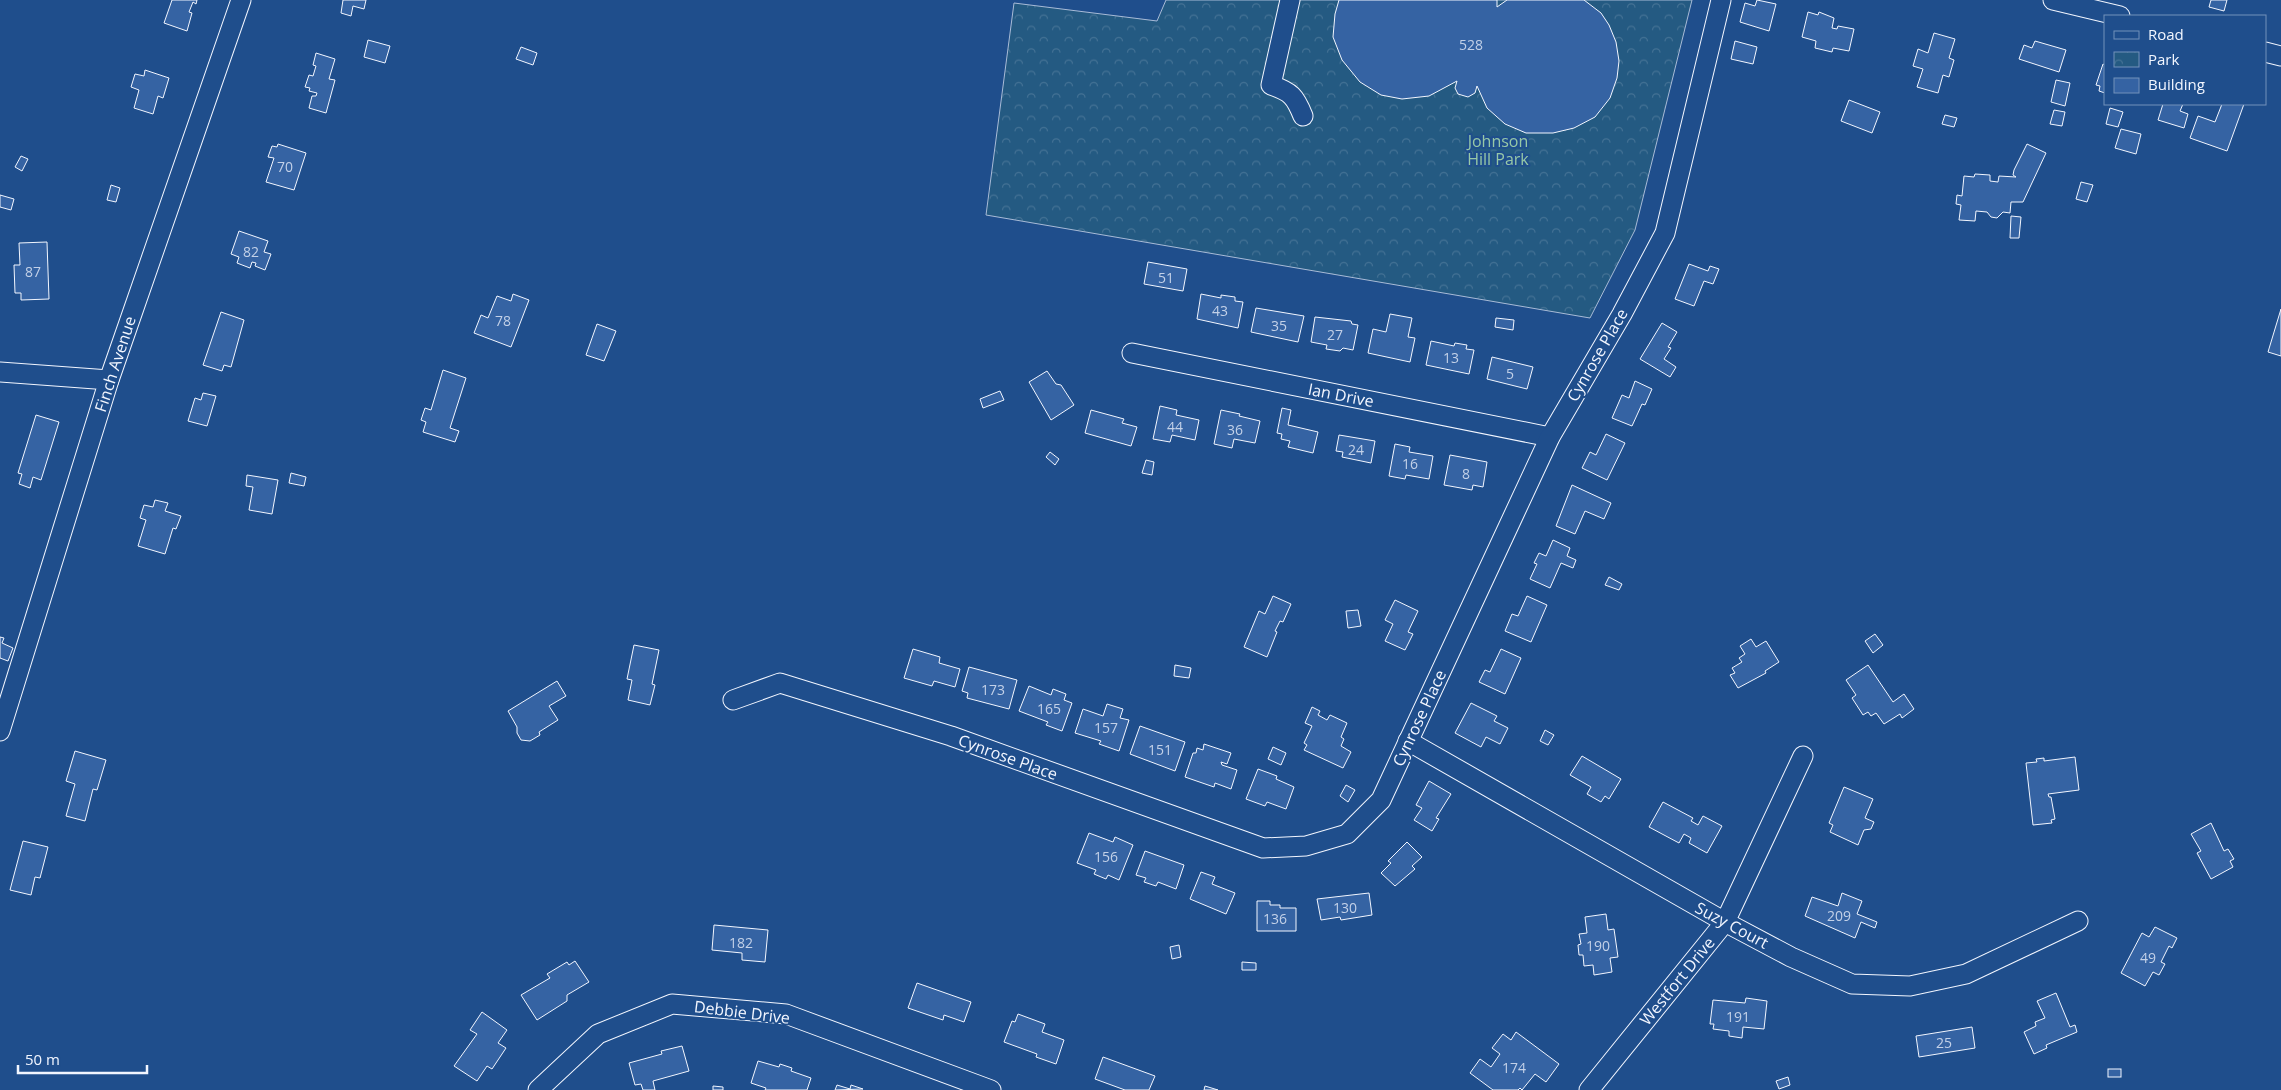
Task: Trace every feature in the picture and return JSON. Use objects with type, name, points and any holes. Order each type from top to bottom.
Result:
[{"type":"street","name":"Finch Avenue","points":[[0,731],[109,380],[241,0]]},
{"type":"street","points":[[1290,0],[1271,85],[1288,91],[1297,101],[1303,116]]},
{"type":"street","name":"Cynrose Place","points":[[733,700],[780,683],[951,736],[1264,848],[1306,846],[1347,834],[1381,800],[1550,437],[1622,314],[1665,233],[1721,0]]},
{"type":"street","points":[[2054,0],[2116,15]]},
{"type":"street","points":[[2266,52],[2281,56]]},
{"type":"street","name":"Ian Drive","points":[[1132,353],[1550,437]]},
{"type":"street","points":[[0,372],[109,380]]},
{"type":"street","name":"Suzy Court","points":[[1408,741],[1725,922],[1792,957],[1852,984],[1910,986],[1966,974],[2078,921]]},
{"type":"street","name":"Westfort Drive","points":[[1589,1090],[1725,922],[1803,756]]},
{"type":"street","name":"Debbie Drive","points":[[538,1090],[598,1034],[672,1004],[786,1014],[991,1090]]},
{"type":"green space","name":"Johnson Hill Park","points":[[1166,0],[1692,0],[1635,230],[1590,318],[986,215],[1014,3],[1157,21]]},
{"type":"building","points":[[172,0],[197,0],[196,4],[193,2],[189,12],[192,13],[187,31],[164,23]]},
{"type":"building","points":[[343,0],[366,0],[364,9],[353,6],[351,16],[341,13]]},
{"type":"building","points":[[1339,0],[1497,0],[1497,7],[1507,0],[1584,0],[1601,13],[1609,25],[1616,42],[1619,61],[1617,78],[1610,98],[1595,117],[1574,128],[1553,133],[1526,133],[1505,124],[1487,108],[1477,86],[1475,93],[1468,97],[1458,94],[1455,88],[1457,81],[1429,96],[1402,99],[1381,95],[1360,82],[1342,60],[1333,37],[1335,14]]},
{"type":"building","points":[[1757,0],[1776,4],[1769,31],[1740,22],[1745,3],[1755,6]]},
{"type":"building","points":[[2211,0],[2227,0],[2224,11],[2209,7]]},
{"type":"building","points":[[1808,12],[1818,15],[1819,12],[1834,18],[1832,28],[1837,29],[1838,26],[1854,29],[1849,51],[1833,48],[1832,52],[1815,48],[1816,41],[1802,37]]},
{"type":"building","points":[[1934,33],[1955,39],[1949,58],[1954,60],[1949,77],[1943,75],[1938,93],[1917,87],[1923,69],[1913,66],[1918,49],[1928,53]]},
{"type":"building","points":[[368,40],[390,46],[385,63],[364,57]]},
{"type":"building","points":[[1735,41],[1757,47],[1753,64],[1731,59]]},
{"type":"building","points":[[2035,41],[2066,50],[2059,72],[2019,59],[2024,45],[2032,48]]},
{"type":"building","points":[[521,47],[537,53],[533,65],[516,59]]},
{"type":"building","points":[[316,53],[335,59],[329,79],[335,80],[326,113],[309,108],[312,96],[316,96],[317,93],[309,91],[310,88],[305,87],[309,75],[313,76],[316,66],[313,65]]},
{"type":"building","points":[[2103,64],[2104,93],[2099,91],[2100,86],[2096,85]]},
{"type":"building","points":[[145,70],[169,78],[163,98],[158,96],[153,114],[134,108],[139,90],[131,87],[135,74],[144,76]]},
{"type":"building","points":[[2056,80],[2070,83],[2065,106],[2051,102]]},
{"type":"building","points":[[1849,100],[1880,112],[1872,133],[1841,121]]},
{"type":"building","points":[[2163,105],[2183,105],[2180,111],[2188,114],[2184,128],[2158,120]]},
{"type":"building","points":[[2222,105],[2244,105],[2227,151],[2190,138],[2198,116],[2215,122]]},
{"type":"building","points":[[2110,108],[2123,112],[2118,127],[2106,124]]},
{"type":"building","points":[[2054,110],[2065,112],[2062,126],[2050,124]]},
{"type":"building","points":[[1945,115],[1957,118],[1954,127],[1942,124]]},
{"type":"building","points":[[2121,129],[2141,134],[2136,154],[2115,148]]},
{"type":"building","points":[[278,144],[306,153],[294,190],[266,182],[274,158],[268,157],[272,146],[277,147]]},
{"type":"building","points":[[2027,144],[2046,153],[2023,202],[2011,202],[2010,213],[2003,212],[1997,218],[1991,217],[1987,212],[1976,211],[1975,221],[1959,220],[1961,205],[1956,204],[1957,195],[1962,196],[1964,176],[1974,177],[1975,174],[1990,175],[1990,181],[1998,182],[1999,176],[2016,177],[2013,175],[2014,170]]},
{"type":"building","points":[[21,156],[28,159],[22,171],[15,167]]},
{"type":"building","points":[[2081,182],[2093,185],[2087,202],[2076,199]]},
{"type":"building","points":[[111,185],[120,188],[116,202],[107,200]]},
{"type":"building","points":[[0,195],[14,199],[11,210],[0,207]]},
{"type":"building","points":[[2011,216],[2021,217],[2019,238],[2010,238]]},
{"type":"building","points":[[239,231],[268,241],[264,252],[271,254],[265,270],[255,266],[256,263],[252,262],[250,268],[237,263],[239,257],[231,254]]},
{"type":"building","points":[[47,242],[49,299],[21,300],[21,293],[15,293],[14,265],[20,265],[19,243]]},
{"type":"building","points":[[1148,262],[1187,269],[1183,291],[1144,284]]},
{"type":"building","points":[[1689,264],[1708,271],[1710,266],[1719,269],[1713,284],[1704,281],[1694,306],[1675,299]]},
{"type":"building","points":[[513,294],[529,300],[511,347],[474,333],[481,315],[488,318],[497,296],[511,301]]},
{"type":"building","points":[[1201,294],[1221,298],[1221,295],[1235,297],[1235,301],[1243,302],[1238,328],[1197,319]]},
{"type":"building","points":[[1256,308],[1304,316],[1298,342],[1251,332]]},
{"type":"building","points":[[2281,309],[2281,356],[2268,352]]},
{"type":"building","points":[[221,312],[244,320],[231,367],[224,365],[222,371],[203,365]]},
{"type":"building","points":[[1390,314],[1412,318],[1408,337],[1415,338],[1410,362],[1368,353],[1373,329],[1386,332]]},
{"type":"building","points":[[1315,317],[1351,321],[1352,324],[1358,325],[1353,350],[1343,348],[1340,351],[1326,349],[1327,345],[1311,342]]},
{"type":"building","points":[[1496,318],[1514,320],[1513,330],[1495,327]]},
{"type":"building","points":[[1662,323],[1677,332],[1668,347],[1671,348],[1664,359],[1676,367],[1670,377],[1640,359]]},
{"type":"building","points":[[597,324],[616,331],[604,361],[586,355]]},
{"type":"building","points":[[1431,341],[1454,346],[1455,343],[1467,345],[1466,349],[1474,350],[1469,374],[1426,365]]},
{"type":"building","points":[[1492,357],[1533,367],[1527,389],[1487,379]]},
{"type":"building","points":[[443,370],[466,378],[450,428],[459,431],[455,442],[423,432],[426,422],[421,420],[425,408],[431,410]]},
{"type":"building","points":[[1047,371],[1056,384],[1061,385],[1074,405],[1051,420],[1029,382]]},
{"type":"building","points":[[1635,381],[1652,389],[1645,405],[1642,404],[1632,426],[1612,418],[1622,395],[1629,398]]},
{"type":"building","points":[[1000,391],[1004,400],[983,408],[980,399]]},
{"type":"building","points":[[203,393],[216,396],[207,426],[188,421],[195,398],[201,400]]},
{"type":"building","points":[[1160,406],[1177,410],[1176,415],[1199,420],[1195,440],[1172,435],[1170,442],[1153,439]]},
{"type":"building","points":[[1282,408],[1291,410],[1288,425],[1318,432],[1313,453],[1288,447],[1290,441],[1281,439],[1282,434],[1277,433]]},
{"type":"building","points":[[1091,410],[1124,419],[1122,423],[1137,427],[1131,446],[1085,433]]},
{"type":"building","points":[[1221,410],[1260,421],[1255,443],[1234,439],[1232,448],[1214,444]]},
{"type":"building","points":[[36,415],[59,422],[41,480],[33,477],[30,488],[19,484],[22,474],[18,473]]},
{"type":"building","points":[[1606,434],[1625,443],[1607,480],[1582,468],[1590,452],[1596,455]]},
{"type":"building","points":[[1339,435],[1375,441],[1371,463],[1342,457],[1343,452],[1336,451]]},
{"type":"building","points":[[1395,444],[1410,447],[1409,452],[1433,456],[1429,479],[1406,475],[1405,479],[1389,476]]},
{"type":"building","points":[[1050,452],[1059,459],[1055,465],[1046,457]]},
{"type":"building","points":[[1450,455],[1487,462],[1483,487],[1473,485],[1472,490],[1444,485]]},
{"type":"building","points":[[1146,460],[1154,462],[1152,475],[1142,473]]},
{"type":"building","points":[[291,473],[306,477],[304,486],[289,483]]},
{"type":"building","points":[[247,475],[278,480],[272,514],[249,510],[253,487],[246,486]]},
{"type":"building","points":[[1572,485],[1611,503],[1604,519],[1585,511],[1575,534],[1556,526]]},
{"type":"building","points":[[155,500],[168,503],[165,511],[181,516],[176,529],[173,528],[165,554],[138,546],[146,520],[140,518],[144,505],[153,507]]},
{"type":"building","points":[[1553,540],[1570,548],[1567,556],[1576,560],[1573,568],[1561,563],[1550,588],[1530,579],[1537,564],[1534,563],[1539,553],[1546,556]]},
{"type":"building","points":[[1609,577],[1622,584],[1619,590],[1605,585]]},
{"type":"building","points":[[1273,596],[1291,604],[1283,622],[1280,621],[1275,631],[1277,632],[1267,657],[1244,647],[1259,611],[1265,614]]},
{"type":"building","points":[[1527,596],[1547,605],[1531,642],[1505,631],[1512,614],[1518,616]]},
{"type":"building","points":[[1395,600],[1418,611],[1408,632],[1413,634],[1405,650],[1385,641],[1393,624],[1385,620]]},
{"type":"building","points":[[1358,610],[1361,626],[1348,628],[1346,611]]},
{"type":"building","points":[[1875,634],[1883,645],[1873,653],[1865,641]]},
{"type":"building","points":[[0,637],[4,638],[2,643],[13,648],[8,661],[0,658]]},
{"type":"building","points":[[1751,639],[1756,647],[1766,641],[1779,662],[1765,671],[1766,673],[1738,688],[1730,675],[1735,673],[1732,668],[1742,662],[1739,658],[1745,654],[1740,646]]},
{"type":"building","points":[[634,645],[659,650],[652,684],[655,685],[650,705],[628,700],[632,680],[627,679]]},
{"type":"building","points":[[913,649],[940,657],[939,663],[960,669],[955,687],[934,681],[932,686],[904,678]]},
{"type":"building","points":[[1501,649],[1521,658],[1505,694],[1479,682],[1485,670],[1490,672]]},
{"type":"building","points":[[1175,665],[1191,668],[1189,678],[1174,676]]},
{"type":"building","points":[[1868,665],[1893,702],[1904,694],[1914,709],[1902,718],[1900,714],[1884,724],[1876,713],[1871,716],[1868,712],[1863,715],[1852,698],[1856,695],[1846,680]]},
{"type":"building","points":[[969,667],[1017,680],[1009,709],[967,698],[968,693],[962,691]]},
{"type":"building","points":[[557,681],[566,696],[549,706],[558,720],[539,732],[540,735],[530,741],[521,740],[517,733],[517,727],[508,711]]},
{"type":"building","points":[[1029,686],[1051,695],[1053,689],[1066,694],[1064,700],[1072,703],[1062,731],[1046,725],[1048,722],[1019,711]]},
{"type":"building","points":[[1471,703],[1497,716],[1494,721],[1508,728],[1500,744],[1486,737],[1481,747],[1455,733]]},
{"type":"building","points":[[1107,704],[1123,709],[1120,718],[1129,720],[1119,751],[1099,744],[1101,741],[1075,733],[1083,709],[1103,716]]},
{"type":"building","points":[[1312,707],[1320,711],[1318,715],[1327,720],[1330,715],[1347,723],[1341,737],[1344,739],[1341,746],[1351,752],[1343,768],[1304,750],[1307,745],[1304,743],[1312,726],[1305,723]]},
{"type":"building","points":[[1140,726],[1185,742],[1175,771],[1130,754]]},
{"type":"building","points":[[1545,730],[1554,735],[1548,745],[1540,741]]},
{"type":"building","points":[[1204,744],[1231,753],[1227,764],[1221,762],[1222,765],[1237,770],[1231,789],[1215,783],[1214,787],[1185,777],[1193,753],[1196,753],[1197,748],[1203,750]]},
{"type":"building","points":[[1273,747],[1286,753],[1281,765],[1268,759]]},
{"type":"building","points":[[75,751],[106,760],[97,790],[93,789],[85,821],[66,816],[75,784],[66,781]]},
{"type":"building","points":[[1582,756],[1621,779],[1609,799],[1605,796],[1601,802],[1587,794],[1591,787],[1570,775]]},
{"type":"building","points":[[2075,757],[2079,790],[2048,794],[2051,797],[2055,819],[2051,820],[2052,823],[2033,825],[2026,763],[2037,762],[2036,759],[2044,758],[2044,761]]},
{"type":"building","points":[[1258,769],[1277,776],[1276,779],[1294,787],[1286,809],[1267,802],[1265,806],[1246,799]]},
{"type":"building","points":[[1429,781],[1451,794],[1436,818],[1439,819],[1432,831],[1414,820],[1422,808],[1416,805]]},
{"type":"building","points":[[1346,785],[1355,790],[1348,802],[1340,796]]},
{"type":"building","points":[[1844,787],[1873,799],[1865,818],[1874,822],[1871,829],[1864,830],[1858,845],[1830,832],[1833,825],[1829,823]]},
{"type":"building","points":[[1663,802],[1693,818],[1691,821],[1698,825],[1703,816],[1722,826],[1707,853],[1689,843],[1691,838],[1684,834],[1679,843],[1649,827]]},
{"type":"building","points":[[2211,823],[2224,851],[2228,849],[2234,859],[2230,861],[2233,867],[2211,879],[2197,853],[2201,851],[2191,834]]},
{"type":"building","points":[[1089,833],[1113,842],[1115,837],[1133,845],[1119,880],[1108,875],[1106,879],[1094,874],[1096,870],[1077,863]]},
{"type":"building","points":[[23,841],[48,847],[40,878],[35,877],[31,895],[10,890]]},
{"type":"building","points":[[1407,842],[1422,857],[1412,866],[1415,869],[1395,886],[1381,873],[1391,863],[1388,861]]},
{"type":"building","points":[[1145,851],[1184,865],[1176,889],[1158,882],[1156,886],[1144,882],[1146,878],[1136,875]]},
{"type":"building","points":[[1201,872],[1215,877],[1212,884],[1235,893],[1226,914],[1190,899]]},
{"type":"building","points":[[1369,893],[1372,915],[1341,920],[1340,917],[1321,920],[1317,899]]},
{"type":"building","points":[[1842,893],[1862,901],[1857,914],[1877,922],[1875,928],[1861,922],[1855,938],[1805,916],[1812,897],[1838,906]]},
{"type":"building","points":[[1257,901],[1270,901],[1270,905],[1280,905],[1280,908],[1296,908],[1296,931],[1257,931]]},
{"type":"building","points":[[1606,914],[1608,930],[1614,929],[1618,957],[1610,958],[1612,972],[1594,975],[1593,965],[1584,966],[1583,955],[1579,955],[1578,945],[1581,944],[1579,934],[1587,933],[1585,917]]},
{"type":"building","points":[[714,925],[768,930],[765,962],[742,960],[742,953],[712,950]]},
{"type":"building","points":[[2155,927],[2177,938],[2172,948],[2169,946],[2161,962],[2165,964],[2159,975],[2153,972],[2145,986],[2121,973],[2142,933],[2149,937]]},
{"type":"building","points":[[1179,945],[1181,957],[1172,959],[1170,947]]},
{"type":"building","points":[[575,961],[589,982],[567,995],[567,1001],[537,1020],[521,995],[550,978],[547,974],[567,962],[569,965]]},
{"type":"building","points":[[1242,962],[1256,963],[1256,970],[1242,970]]},
{"type":"building","points":[[917,983],[971,1002],[964,1022],[944,1015],[943,1020],[908,1008]]},
{"type":"building","points":[[2056,993],[2070,1027],[2075,1025],[2077,1032],[2046,1045],[2047,1048],[2034,1054],[2024,1032],[2036,1026],[2035,1022],[2045,1018],[2037,1001]]},
{"type":"building","points":[[1746,998],[1767,1001],[1764,1029],[1743,1027],[1742,1038],[1729,1036],[1729,1031],[1713,1029],[1714,1024],[1710,1024],[1713,1000],[1745,1003]]},
{"type":"building","points":[[482,1012],[507,1030],[498,1043],[506,1048],[492,1069],[487,1066],[477,1081],[454,1066],[477,1034],[470,1030]]},
{"type":"building","points":[[1018,1014],[1045,1024],[1042,1032],[1064,1040],[1056,1064],[1036,1057],[1037,1054],[1004,1042],[1012,1021],[1015,1022]]},
{"type":"building","points":[[1972,1027],[1975,1048],[1919,1057],[1916,1036]]},
{"type":"building","points":[[1516,1032],[1559,1064],[1546,1082],[1535,1074],[1522,1090],[1520,1088],[1518,1090],[1493,1090],[1470,1073],[1480,1059],[1491,1067],[1500,1054],[1492,1048],[1503,1034],[1511,1040]]},
{"type":"building","points":[[682,1046],[689,1071],[653,1081],[655,1090],[643,1090],[641,1084],[635,1085],[629,1063],[662,1054],[661,1051]]},
{"type":"building","points":[[1103,1057],[1155,1076],[1149,1090],[1125,1090],[1095,1079]]},
{"type":"building","points":[[758,1061],[779,1067],[780,1064],[792,1068],[791,1071],[811,1078],[807,1090],[765,1090],[766,1088],[751,1083]]},
{"type":"building","points":[[2108,1069],[2121,1069],[2121,1077],[2108,1077]]},
{"type":"building","points":[[1788,1077],[1790,1085],[1779,1089],[1776,1081]]},
{"type":"building","points":[[837,1085],[850,1089],[851,1085],[863,1089],[835,1090]]},
{"type":"building","points":[[713,1086],[723,1087],[723,1090],[713,1090]]},
{"type":"building","points":[[1205,1086],[1218,1090],[1204,1090]]}]
